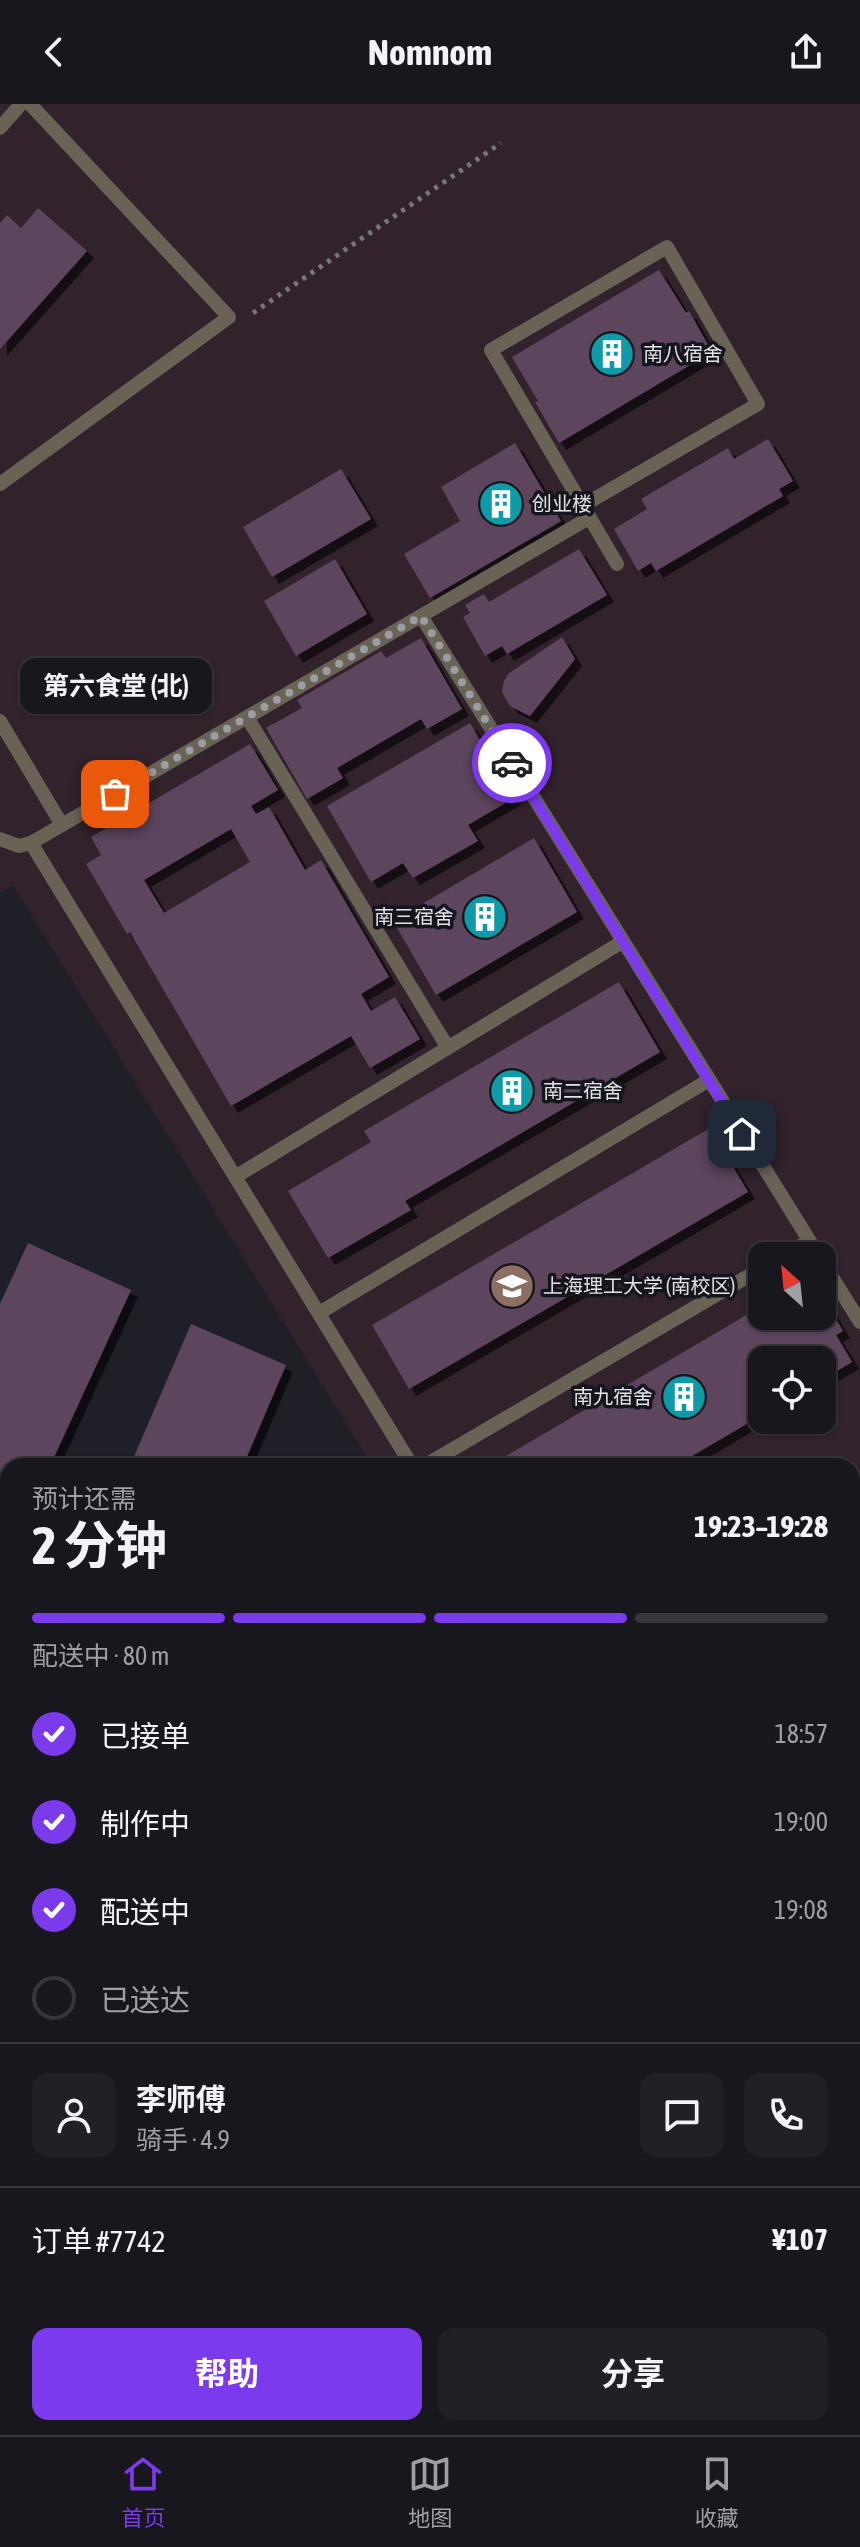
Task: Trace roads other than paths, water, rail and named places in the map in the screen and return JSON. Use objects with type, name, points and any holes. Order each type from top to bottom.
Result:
[{"type":"lane","points":[[0,128],[21,104]]},
{"type":"lane","points":[[0,484],[229,317],[30,104]]},
{"type":"lane","points":[[0,839],[19,846],[31,843],[421,616],[586,512],[758,404],[667,247],[491,350],[586,512],[617,564]]},
{"type":"lane","points":[[421,616],[809,1241]]},
{"type":"lane","points":[[247,717],[448,1048]]},
{"type":"lane","points":[[0,721],[62,825]]},
{"type":"lane","points":[[31,843],[407,1458]]},
{"type":"lane","points":[[235,1177],[622,942]]},
{"type":"lane","points":[[319,1313],[709,1080]]},
{"type":"lane","points":[[438,1458],[748,1276]]},
{"type":"lane","points":[[836,1283],[860,1322]]},
{"type":"place","name":"南八宿舍","points":[[612,354]]},
{"type":"place","name":"创业楼","points":[[501,504]]},
{"type":"place","name":"第六食堂 (北)","points":[[115,794]]},
{"type":"place","name":"南三宿舍","points":[[485,917]]},
{"type":"place","name":"南二宿舍","points":[[512,1091]]},
{"type":"place","name":"上海理工大学 (南校区)","points":[[512,1286]]},
{"type":"place","name":"南九宿舍","points":[[684,1397]]}]
